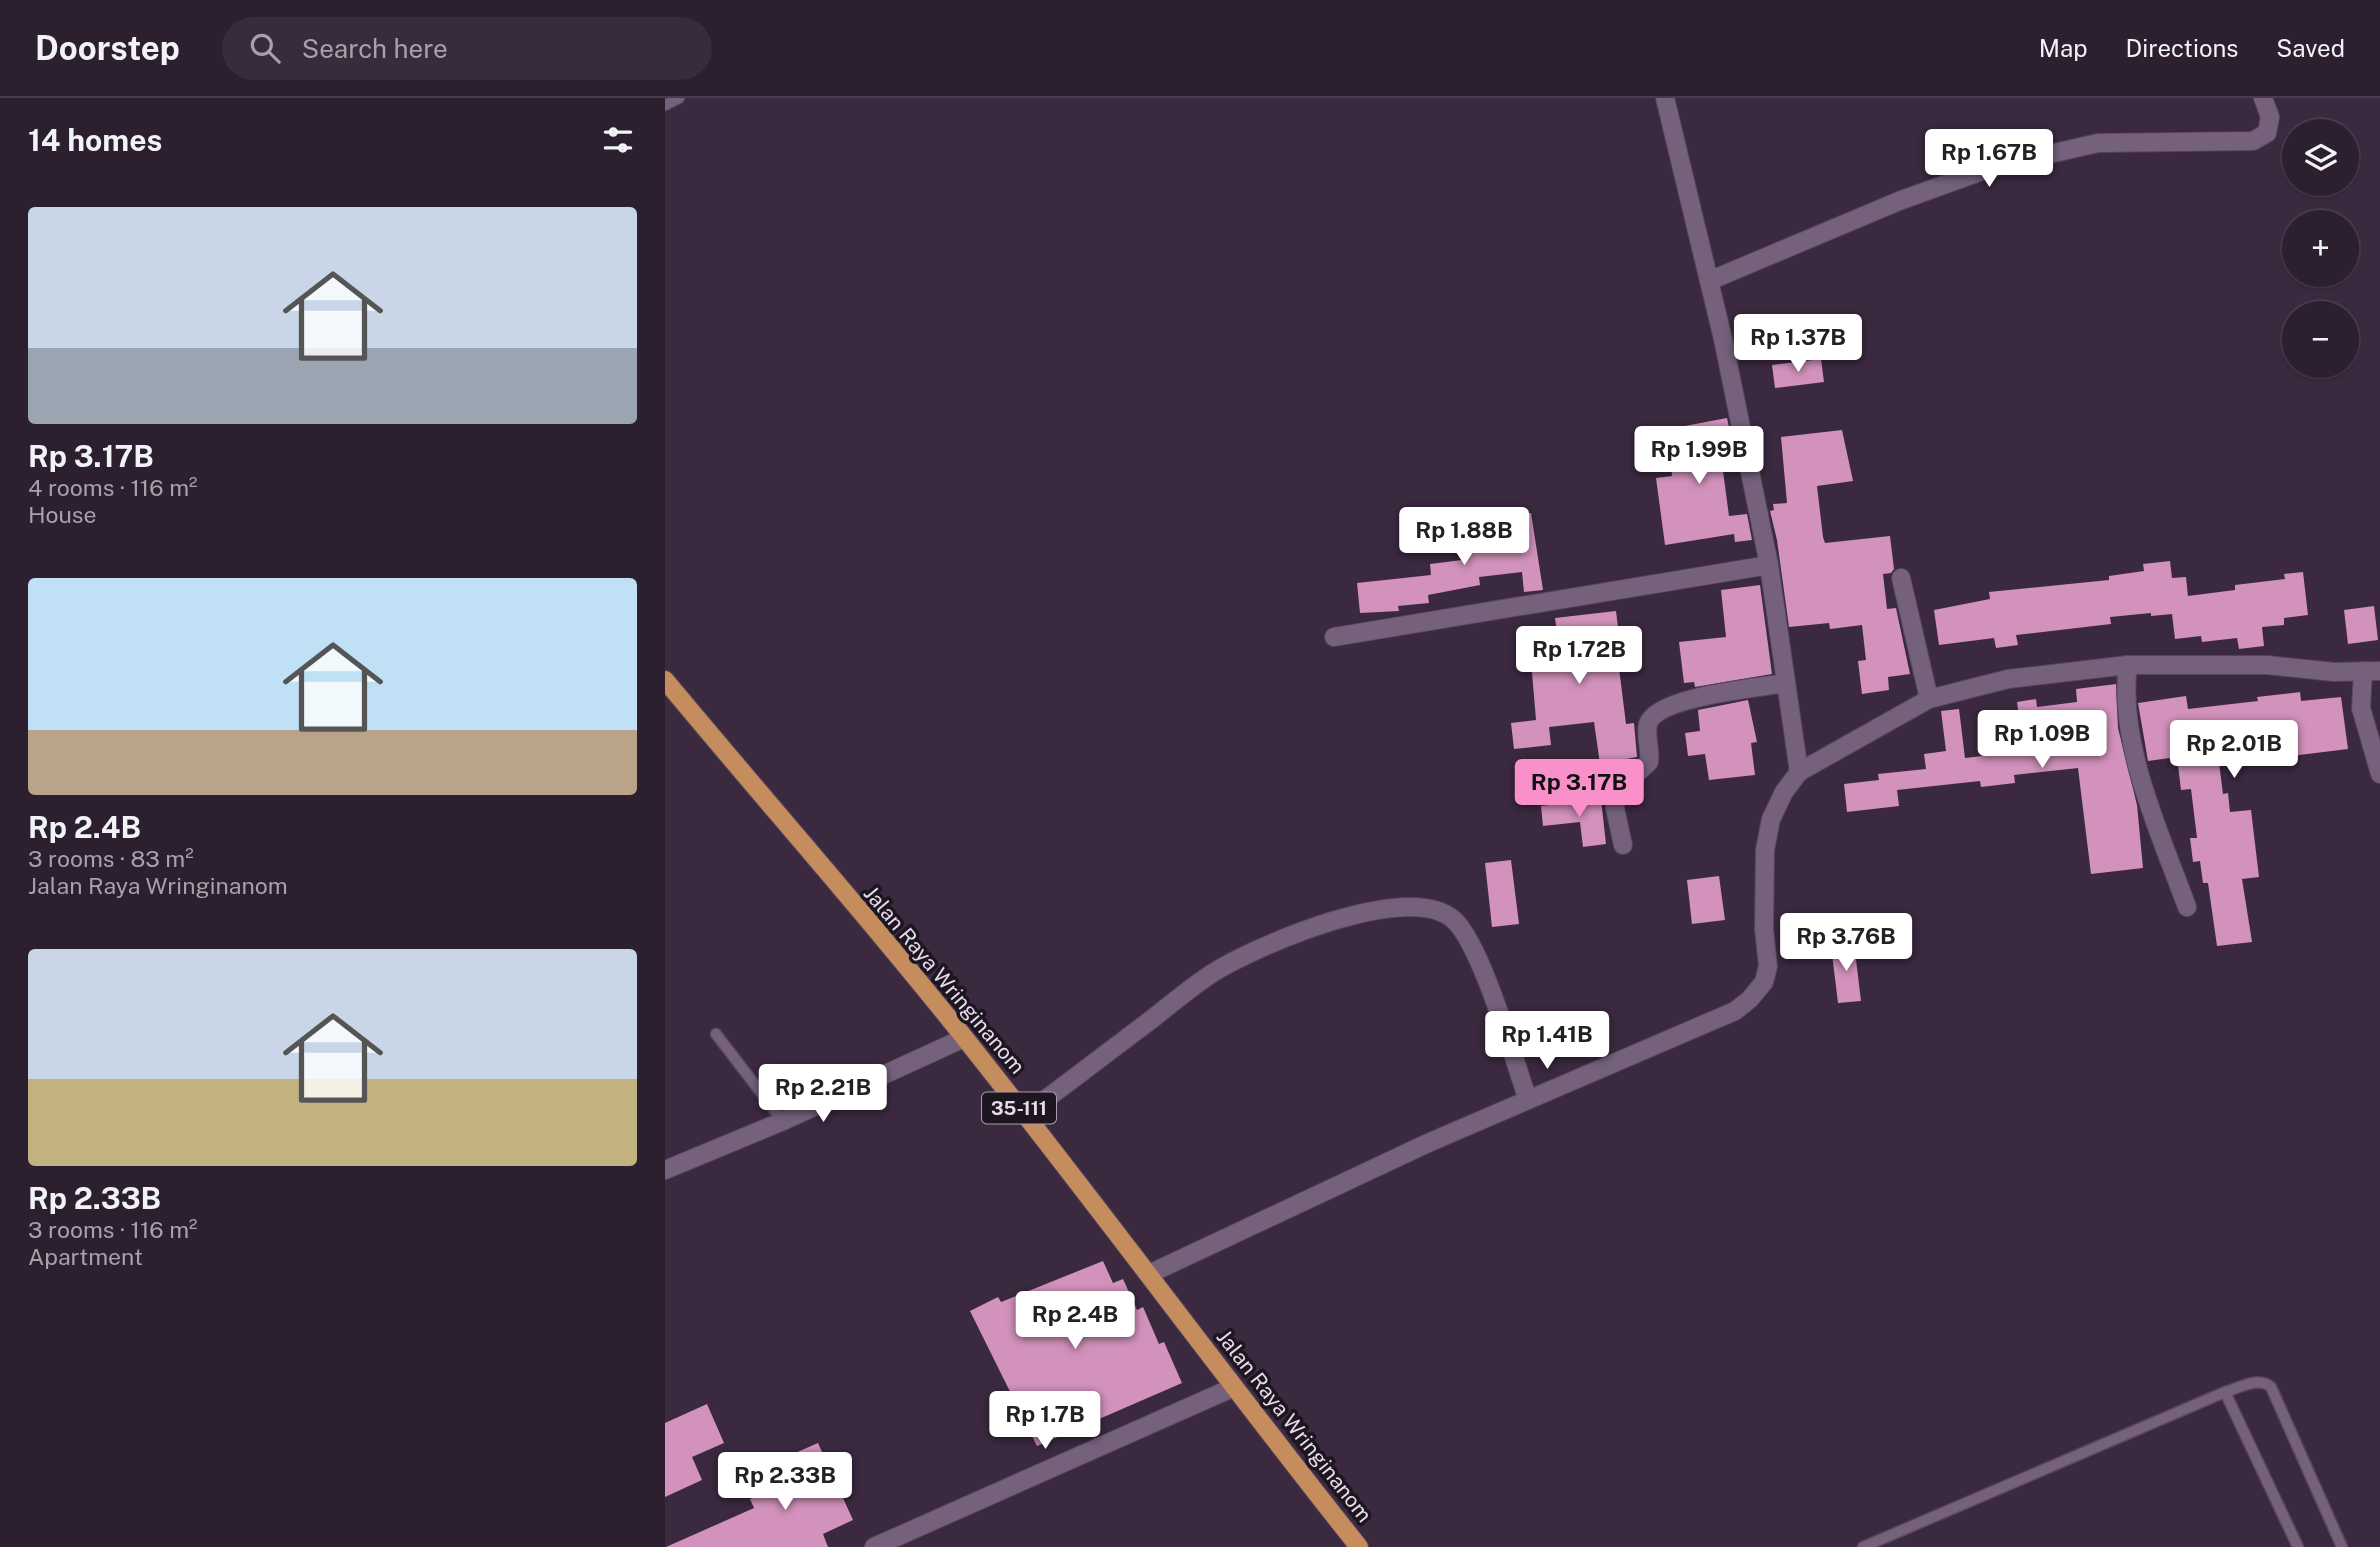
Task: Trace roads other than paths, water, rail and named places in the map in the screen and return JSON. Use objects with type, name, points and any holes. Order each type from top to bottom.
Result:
[{"type":"main road","name":"Jalan Raya Wringinanom","points":[[665,680],[964,1038],[1359,1547]]},
{"type":"street","points":[[1665,98],[1709,281],[1769,565],[1799,772]]},
{"type":"street","points":[[1709,281],[1899,201],[1993,167],[2098,144],[2253,141],[2267,133],[2270,117],[2263,98]]},
{"type":"street","points":[[1334,637],[1769,565]]},
{"type":"street","points":[[1901,578],[1929,699]]},
{"type":"street","points":[[2129,665],[2124,694],[2138,761],[2187,907]]},
{"type":"street","points":[[1149,1273],[1428,1143],[1707,1026],[1750,999],[1763,982],[1768,966],[1764,929],[1765,850],[1772,819],[1784,792],[1799,772],[1929,699],[2008,679],[2129,665],[2267,665],[2334,672],[2372,671],[2361,708],[2380,775]]},
{"type":"street","points":[[1623,845],[1615,808],[1617,792],[1649,762],[1647,727],[1654,715],[1679,702],[1786,683]]},
{"type":"street","points":[[1025,1115],[1211,974],[1273,942],[1352,915],[1409,906],[1435,910],[1453,919],[1472,942],[1528,1100]]},
{"type":"street","points":[[665,1170],[783,1121],[964,1038]]},
{"type":"street","points":[[874,1547],[1233,1388]]},
{"type":"lane","points":[[665,105],[679,98]]},
{"type":"lane","points":[[716,1034],[783,1121]]},
{"type":"lane","points":[[1863,1547],[2225,1392],[2255,1383],[2265,1383],[2271,1387],[2342,1547]]},
{"type":"lane","points":[[2225,1392],[2298,1547]]}]
